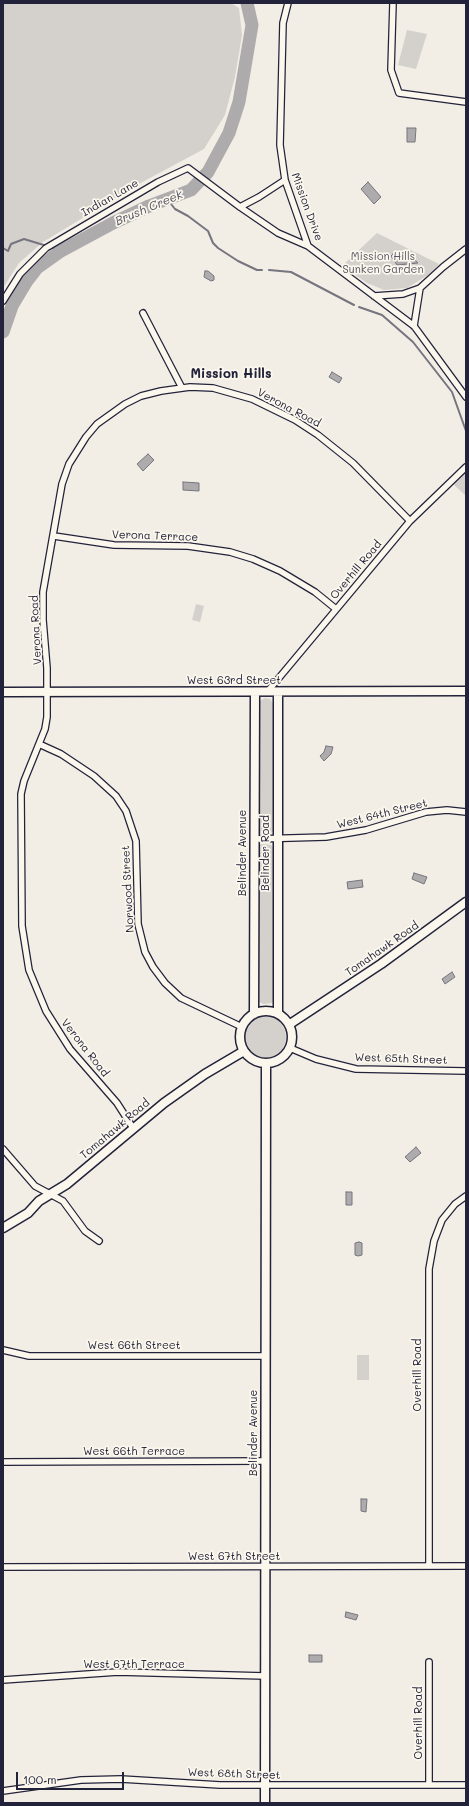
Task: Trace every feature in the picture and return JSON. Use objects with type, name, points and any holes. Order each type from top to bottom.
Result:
[{"type":"street","name":"Mission Drive","points":[[288,3],[284,23],[280,145],[284,180],[308,246],[414,326],[466,397]]},
{"type":"street","points":[[393,3],[391,70],[399,93],[466,102]]},
{"type":"street","name":"Indian Lane","points":[[3,301],[20,274],[35,256],[61,238],[158,182],[188,168],[205,182],[278,233],[308,246]]},
{"type":"street","points":[[240,207],[259,197],[284,180]]},
{"type":"street","points":[[374,296],[403,294],[420,288],[443,267],[466,250]]},
{"type":"street","points":[[414,326],[420,288]]},
{"type":"street","points":[[144,313],[182,388]]},
{"type":"street","name":"Verona Road","points":[[133,1128],[117,1103],[70,1049],[56,1030],[37,993],[30,970],[22,926],[21,801],[24,781],[39,744],[47,717],[48,692],[42,607],[45,579],[54,536],[62,484],[72,458],[97,424],[125,404],[141,396],[182,388],[213,388],[252,399],[295,420],[336,448],[353,463],[410,521]]},
{"type":"street","name":"Overhill Road","points":[[268,691],[410,521],[466,467]]},
{"type":"street","name":"Verona Terrace","points":[[54,536],[114,545],[188,546],[230,552],[253,559],[280,571],[315,592],[336,609]]},
{"type":"street","name":"West 63rd Street","points":[[3,692],[466,691]]},
{"type":"street","name":"Belinder Avenue","points":[[254,1014],[255,692]]},
{"type":"street","name":"Belinder Road","points":[[278,692],[278,1013]]},
{"type":"street","name":"Norwood Street","points":[[39,744],[61,754],[94,776],[116,796],[126,811],[136,841],[138,924],[145,952],[153,967],[165,983],[181,998],[242,1028]]},
{"type":"street","name":"West 64th Street","points":[[255,839],[311,839],[351,833],[426,812],[447,810],[466,812]]},
{"type":"street","name":"Tomahawk Road","points":[[290,1024],[381,964],[466,902]]},
{"type":"street","points":[[266,1011],[278,1013],[290,1024],[293,1040],[290,1048],[280,1060],[266,1064],[257,1062],[249,1058],[244,1051],[240,1043],[242,1028],[249,1017],[254,1014],[266,1011]]},
{"type":"street","name":"West 65th Street","points":[[290,1048],[316,1060],[356,1069],[466,1070]]},
{"type":"street","name":"Tomahawk Road","points":[[3,1228],[28,1213],[40,1201],[67,1184],[133,1128],[186,1086],[244,1051]]},
{"type":"street","name":"Belinder Avenue","points":[[265,1803],[266,1064]]},
{"type":"street","points":[[3,1149],[35,1186],[63,1201],[85,1231],[99,1241]]},
{"type":"street","name":"Overhill Road","points":[[429,1566],[429,1269],[434,1240],[442,1220],[455,1204],[466,1196]]},
{"type":"street","name":"West 66th Street","points":[[3,1350],[29,1356],[265,1356]]},
{"type":"street","name":"West 66th Terrace","points":[[3,1462],[265,1461]]},
{"type":"street","name":"West 67th Street","points":[[3,1567],[466,1566]]},
{"type":"street","name":"Overhill Road","points":[[429,1662],[429,1784]]},
{"type":"street","name":"West 67th Terrace","points":[[3,1680],[118,1672],[265,1676]]},
{"type":"street","name":"West 68th Street","points":[[3,1790],[74,1781],[121,1779],[265,1786],[466,1785]]},
{"type":"green space","points":[[3,3],[231,3],[239,8],[242,35],[235,77],[225,115],[204,149],[137,185],[43,242],[19,263],[3,288]]},
{"type":"green space","points":[[407,30],[427,34],[416,69],[398,65]]},
{"type":"green space","name":"Mission Hills Sunken Garden","points":[[377,233],[439,264],[428,275],[407,288],[384,290],[367,283],[342,266]]},
{"type":"green space","points":[[466,471],[466,496],[453,484]]},
{"type":"green space","points":[[196,604],[204,606],[200,622],[192,620]]},
{"type":"green space","points":[[265,698],[270,699],[274,705],[274,830],[271,833],[266,834],[258,833],[258,702]]},
{"type":"green space","points":[[258,845],[271,845],[274,849],[274,999],[272,1003],[264,1004],[258,1002]]},
{"type":"green space","points":[[261,1016],[269,1016],[277,1019],[283,1025],[286,1037],[283,1049],[277,1055],[269,1058],[261,1058],[253,1055],[247,1049],[244,1041],[244,1033],[247,1025],[253,1019]]},
{"type":"green space","points":[[357,1355],[369,1355],[369,1380],[357,1380]]},
{"type":"shaded area","points":[[407,128],[416,128],[415,142],[407,142]]},
{"type":"shaded area","points":[[368,182],[381,197],[374,204],[361,189]]},
{"type":"shaded area","points":[[393,254],[415,260],[418,263],[397,265],[391,256]]},
{"type":"shaded area","points":[[205,271],[208,271],[214,276],[214,280],[211,281],[204,277]]},
{"type":"shaded area","points":[[332,372],[342,378],[339,383],[329,377]]},
{"type":"shaded area","points":[[148,454],[154,460],[143,471],[137,464]]},
{"type":"shaded area","points":[[183,482],[199,483],[199,491],[183,490]]},
{"type":"shaded area","points":[[326,746],[333,747],[331,754],[324,761],[320,756],[324,752]]},
{"type":"shaded area","points":[[414,873],[427,877],[424,884],[412,879]]},
{"type":"shaded area","points":[[362,880],[363,887],[348,889],[347,882]]},
{"type":"shaded area","points":[[452,972],[455,977],[445,984],[442,979]]},
{"type":"shaded area","points":[[416,1147],[421,1153],[410,1162],[405,1157]]},
{"type":"shaded area","points":[[346,1192],[352,1192],[352,1205],[346,1205]]},
{"type":"shaded area","points":[[355,1243],[362,1243],[362,1255],[358,1256],[355,1255]]},
{"type":"shaded area","points":[[361,1499],[367,1499],[366,1512],[361,1511]]},
{"type":"shaded area","points":[[346,1612],[358,1615],[356,1620],[345,1617]]},
{"type":"shaded area","points":[[309,1655],[322,1655],[322,1662],[309,1662]]},
{"type":"waterway","name":"Brush Creek","points":[[3,332],[12,306],[27,281],[37,268],[61,251],[113,223],[149,206],[191,190],[208,172],[229,133],[239,102],[252,25],[247,3]]},
{"type":"waterway","points":[[167,199],[175,209],[188,216],[208,231],[213,243],[218,248],[238,261],[257,270],[262,270]]},
{"type":"waterway","points":[[3,248],[8,251],[11,244],[24,239],[47,246]]},
{"type":"waterway","points":[[51,247],[61,251]]},
{"type":"waterway","points":[[269,270],[291,272],[354,305]]},
{"type":"waterway","points":[[359,307],[382,315],[413,342],[452,392],[466,431]]},
{"type":"district","name":"Mission Hills","points":[[231,374]]}]
